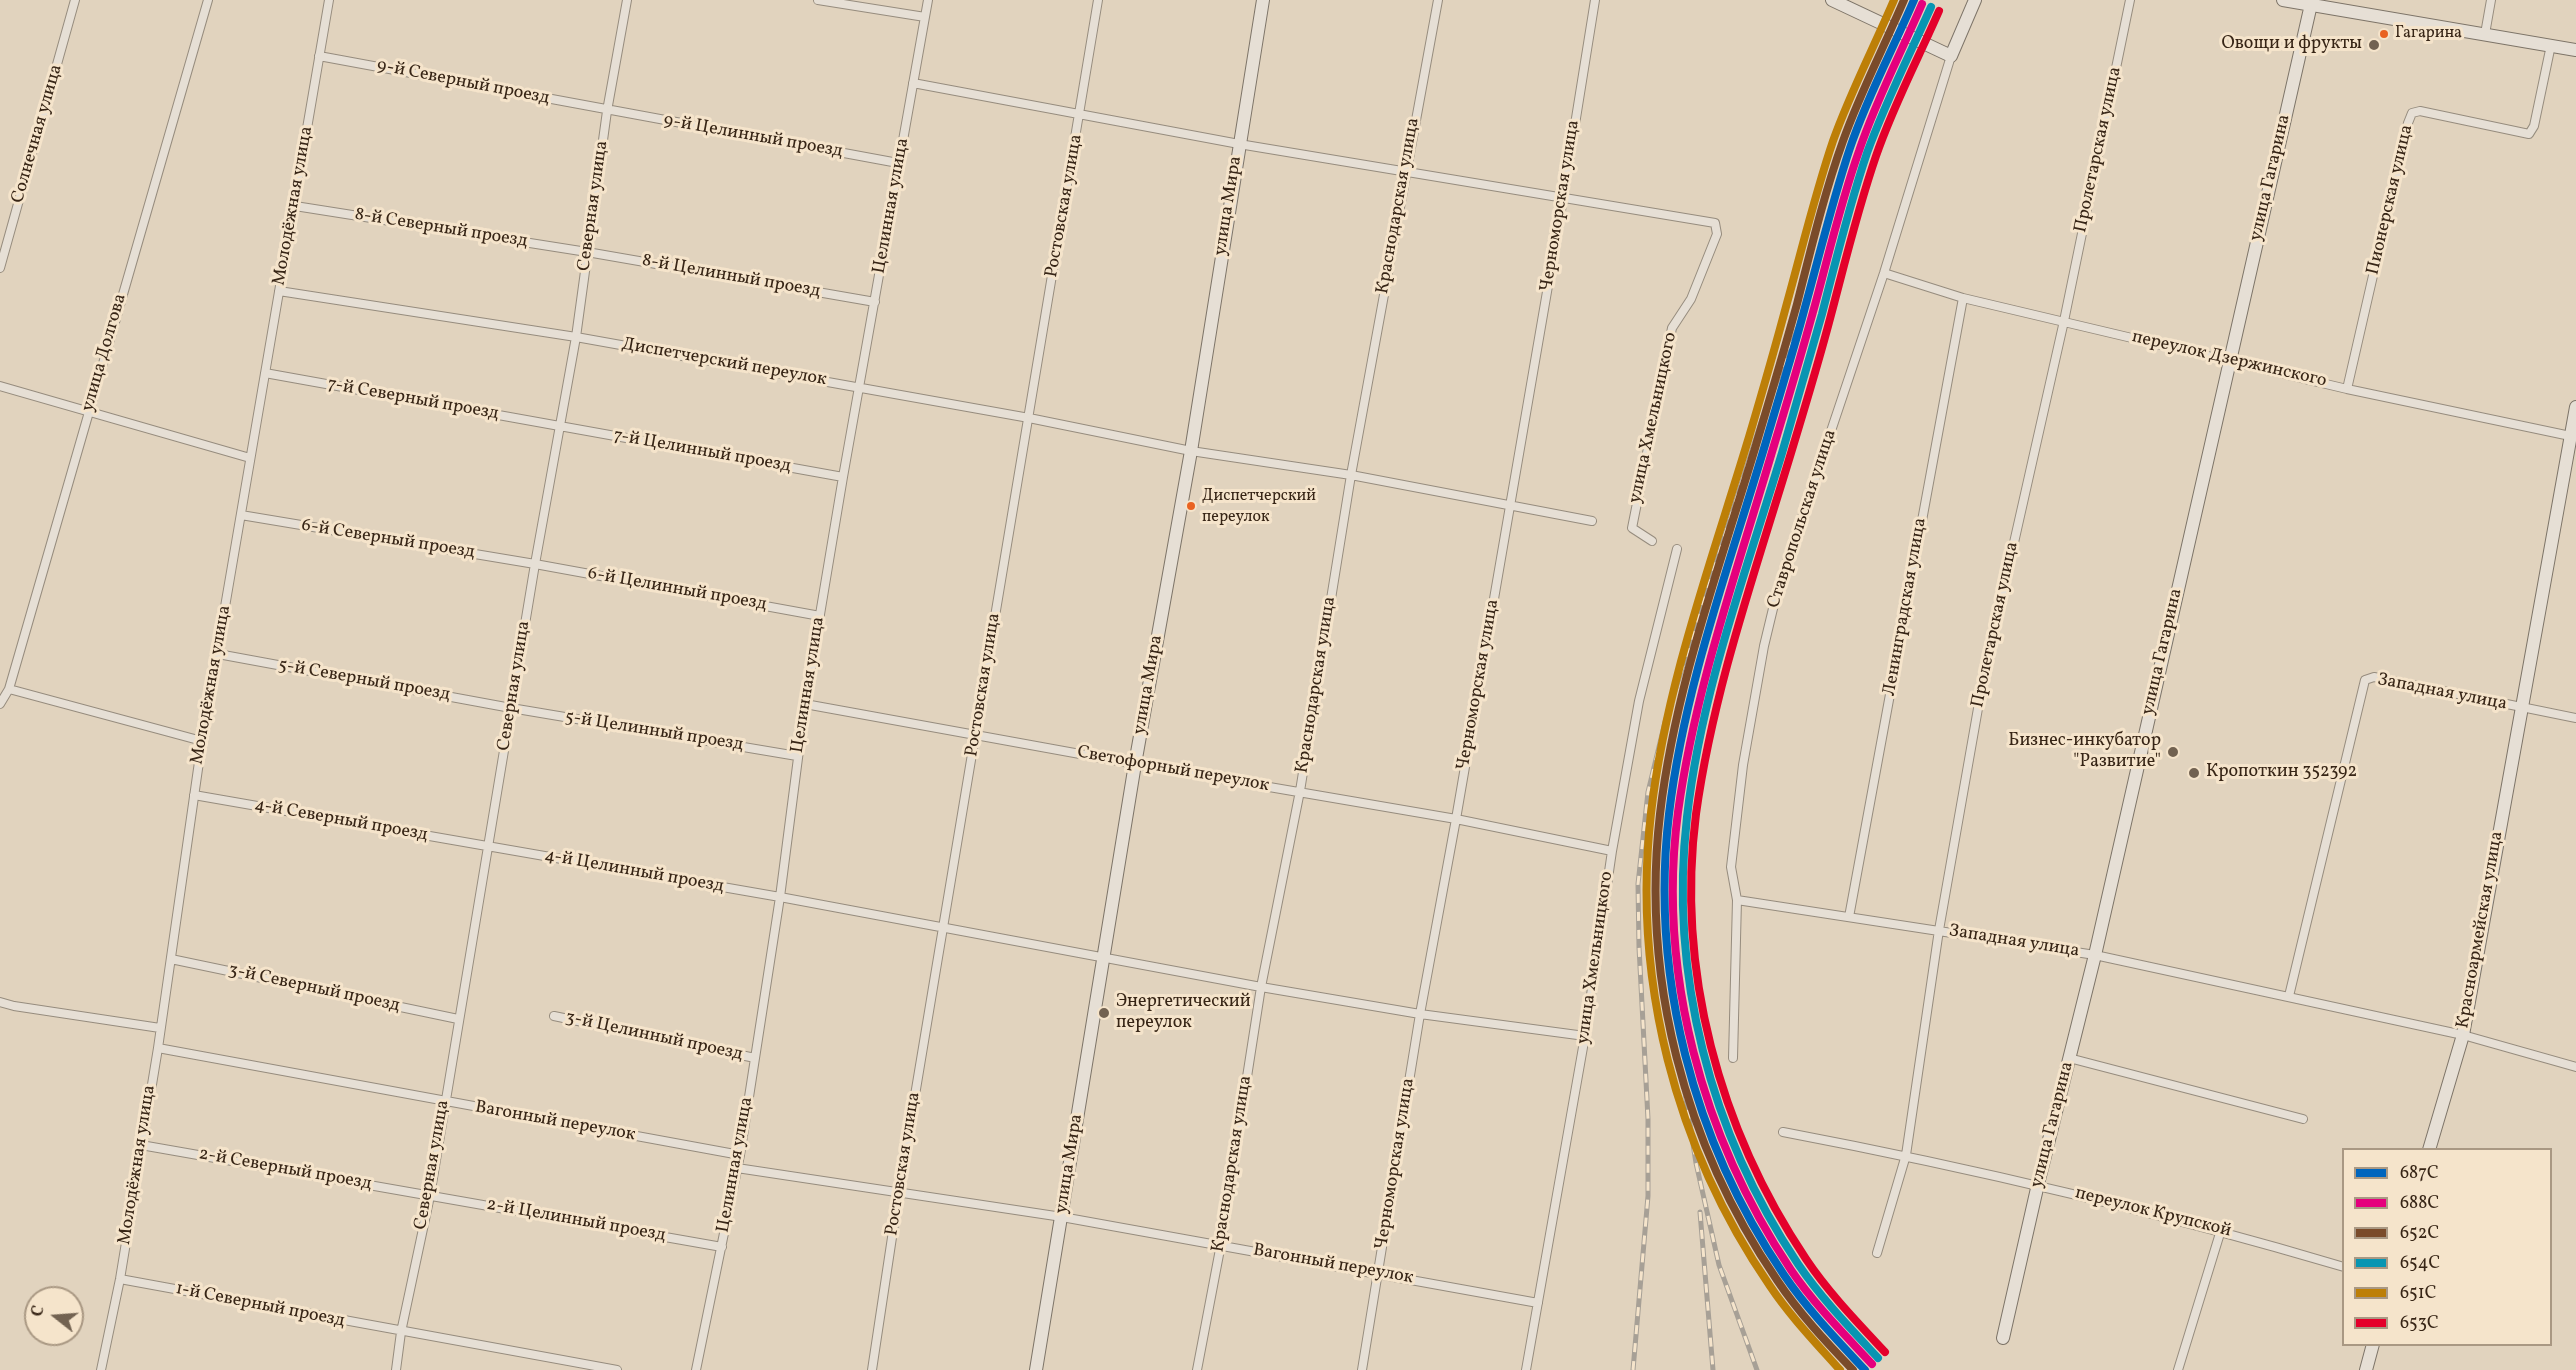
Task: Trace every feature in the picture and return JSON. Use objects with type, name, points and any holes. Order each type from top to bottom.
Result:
[{"type":"street","name":"Солнечная улица","points":[[0,268],[75,0]]},
{"type":"street","name":"улица Долгова","points":[[0,704],[9,689],[208,0]]},
{"type":"street","name":"Молодёжная улица","points":[[102,1370],[120,1279],[158,1048],[202,741],[329,0]]},
{"type":"street","name":"Северная улица","points":[[396,1370],[401,1332],[430,1196],[535,564],[561,427],[576,337],[607,111],[627,0]]},
{"type":"street","points":[[818,0],[926,17]]},
{"type":"street","name":"Целинная улица","points":[[696,1370],[740,1155],[780,897],[805,704],[928,0]]},
{"type":"street","name":"Ростовская улица","points":[[872,1370],[899,1191],[1081,114],[1098,0]]},
{"type":"street","name":"улица Мира","points":[[1036,1370],[1135,765],[1191,451],[1263,0]]},
{"type":"street","name":"Краснодарская улица","points":[[1197,1370],[1221,1244],[1261,987],[1300,791],[1351,476],[1438,0]]},
{"type":"street","name":"Черноморская улица","points":[[1362,1370],[1420,1014],[1456,819],[1595,0]]},
{"type":"street","name":"Ставропольская улица","points":[[1733,1058],[1737,900],[1731,867],[1743,765],[1777,592],[1884,273],[1951,56],[1975,0]]},
{"type":"street","name":"Пролетарская улица","points":[[1877,1253],[1906,1155],[1939,930],[1983,680],[2064,321],[2130,0]]},
{"type":"street","points":[[2283,0],[2312,3],[2576,50]]},
{"type":"street","points":[[2485,34],[2491,0]]},
{"type":"street","points":[[1838,2],[1951,56]]},
{"type":"street","name":"улица Гагарина","points":[[2003,1338],[2038,1184],[2095,955],[2312,3]]},
{"type":"street","name":"Пионерская улица","points":[[2347,388],[2412,113],[2420,111],[2529,134],[2534,126],[2551,45]]},
{"type":"street","name":"9-й Северный проезд","points":[[319,56],[607,111]]},
{"type":"street","points":[[913,83],[1239,144],[1563,199]]},
{"type":"street","name":"9-й Целинный проезд","points":[[607,111],[898,163]]},
{"type":"street","name":"улица Хмельницкого","points":[[1563,199],[1715,223],[1717,234],[1691,299],[1672,328],[1636,506],[1632,528],[1652,541]]},
{"type":"street","name":"8-й Северный проезд","points":[[295,206],[587,252]]},
{"type":"street","name":"8-й Целинный проезд","points":[[587,252],[875,302]]},
{"type":"street","name":"переулок Дзержинского","points":[[1884,273],[1963,298],[2347,388],[2574,436]]},
{"type":"street","name":"Диспетчерский переулок","points":[[279,291],[576,337],[1029,418],[1191,451],[1351,476],[1592,521]]},
{"type":"street","name":"Ленинградская улица","points":[[1849,917],[1963,298]]},
{"type":"street","name":"7-й Северный проезд","points":[[266,373],[561,427]]},
{"type":"street","points":[[0,387],[250,458]]},
{"type":"street","name":"Красноармейская улица","points":[[2429,1148],[2463,1035],[2521,708],[2574,436],[2576,407]]},
{"type":"street","name":"7-й Целинный проезд","points":[[561,427],[843,477]]},
{"type":"street","name":"6-й Северный проезд","points":[[241,515],[535,564]]},
{"type":"street","name":"улица Хмельницкого","points":[[1526,1370],[1585,1036],[1612,851],[1639,701],[1677,549]]},
{"type":"street","name":"6-й Целинный проезд","points":[[535,564],[820,616]]},
{"type":"street","name":"5-й Северный проезд","points":[[218,654],[511,708]]},
{"type":"street","name":"Западная улица","points":[[2289,996],[2365,680],[2374,677],[2521,708]]},
{"type":"street","points":[[9,689],[202,741]]},
{"type":"street","name":"Светофорный переулок","points":[[805,704],[1135,765],[1456,819],[1612,851]]},
{"type":"street","name":"5-й Целинный проезд","points":[[511,708],[797,756]]},
{"type":"street","points":[[2521,708],[2576,718]]},
{"type":"street","name":"4-й Северный проезд","points":[[194,795],[489,847]]},
{"type":"street","name":"4-й Целинный проезд","points":[[489,847],[780,897]]},
{"type":"street","points":[[780,897],[1261,987],[1420,1014],[1585,1036]]},
{"type":"street","name":"Западная улица","points":[[1737,900],[2095,955],[2463,1035],[2576,1067]]},
{"type":"street","name":"3-й Северный проезд","points":[[171,959],[458,1019]]},
{"type":"street","points":[[0,1002],[160,1028]]},
{"type":"street","name":"3-й Целинный проезд","points":[[554,1016],[755,1058]]},
{"type":"street","name":"Вагонный переулок","points":[[158,1048],[740,1155]]},
{"type":"street","points":[[2069,1058],[2303,1119]]},
{"type":"street","name":"переулок Крупской","points":[[1783,1132],[1906,1155],[2038,1184],[2221,1230],[2342,1267]]},
{"type":"street","name":"2-й Северный проезд","points":[[141,1145],[430,1196]]},
{"type":"street","name":"Вагонный переулок","points":[[737,1168],[1062,1217],[1378,1272],[1538,1303]]},
{"type":"street","name":"2-й Целинный проезд","points":[[430,1196],[722,1247]]},
{"type":"street","points":[[2178,1370],[2221,1230]]},
{"type":"street","name":"1-й Северный проезд","points":[[120,1279],[617,1370]]},
{"type":"street","points":[[2366,1370],[2372,1346]]},
{"type":"railway","points":[[1633,1370],[1648,1196],[1648,1119],[1638,884],[1648,792],[1665,722],[1762,419],[1803,315]]},
{"type":"railway","points":[[1685,1092],[1696,1163],[1719,1265],[1757,1370]]},
{"type":"railway","points":[[1700,1212],[1713,1370]]},
{"type":"transit line","name":"651С","points":[[1840,1370],[1778,1297],[1737,1233],[1709,1177],[1686,1119],[1668,1060],[1655,999],[1648,938],[1647,875],[1651,813],[1658,765],[1667,717],[1692,623],[1759,404],[1826,161],[1847,105],[1894,0]]},
{"type":"transit line","name":"652С","points":[[1853,1370],[1785,1292],[1744,1228],[1717,1173],[1694,1116],[1676,1057],[1664,997],[1657,936],[1656,875],[1660,814],[1667,767],[1687,673],[1700,627],[1777,374],[1836,161],[1857,105],[1904,0]]},
{"type":"transit line","name":"687С","points":[[1865,1370],[1793,1288],[1752,1223],[1725,1169],[1703,1113],[1685,1055],[1673,996],[1666,936],[1665,875],[1669,814],[1676,767],[1685,720],[1709,628],[1790,361],[1850,148],[1872,92],[1914,0]]},
{"type":"transit line","name":"688С","points":[[1872,1364],[1800,1283],[1760,1219],[1733,1165],[1711,1109],[1693,1051],[1681,992],[1674,932],[1673,872],[1685,766],[1718,630],[1798,365],[1852,171],[1873,113],[1922,4]]},
{"type":"transit line","name":"654С","points":[[1878,1358],[1807,1277],[1767,1214],[1741,1161],[1719,1106],[1703,1050],[1691,993],[1684,935],[1683,876],[1687,817],[1694,770],[1726,633],[1782,453],[1860,173],[1882,116],[1931,7]]},
{"type":"transit line","name":"653С","points":[[1885,1352],[1833,1295],[1806,1259],[1775,1209],[1749,1157],[1728,1102],[1711,1046],[1699,989],[1693,931],[1691,873],[1703,768],[1736,632],[1812,384],[1869,176],[1890,119],[1939,11]]},
{"type":"place","name":"Гагарина","points":[[2384,34]]},
{"type":"place","name":"Овощи и фрукты","points":[[2374,45]]},
{"type":"place","name":"Диспетчерский переулок","points":[[1191,506]]},
{"type":"place","name":"Бизнес-инкубатор \"Развитие\"","points":[[2173,752]]},
{"type":"place","name":"Кропоткин 352392","points":[[2194,773]]},
{"type":"place","name":"Энергетический переулок","points":[[1104,1013]]}]
